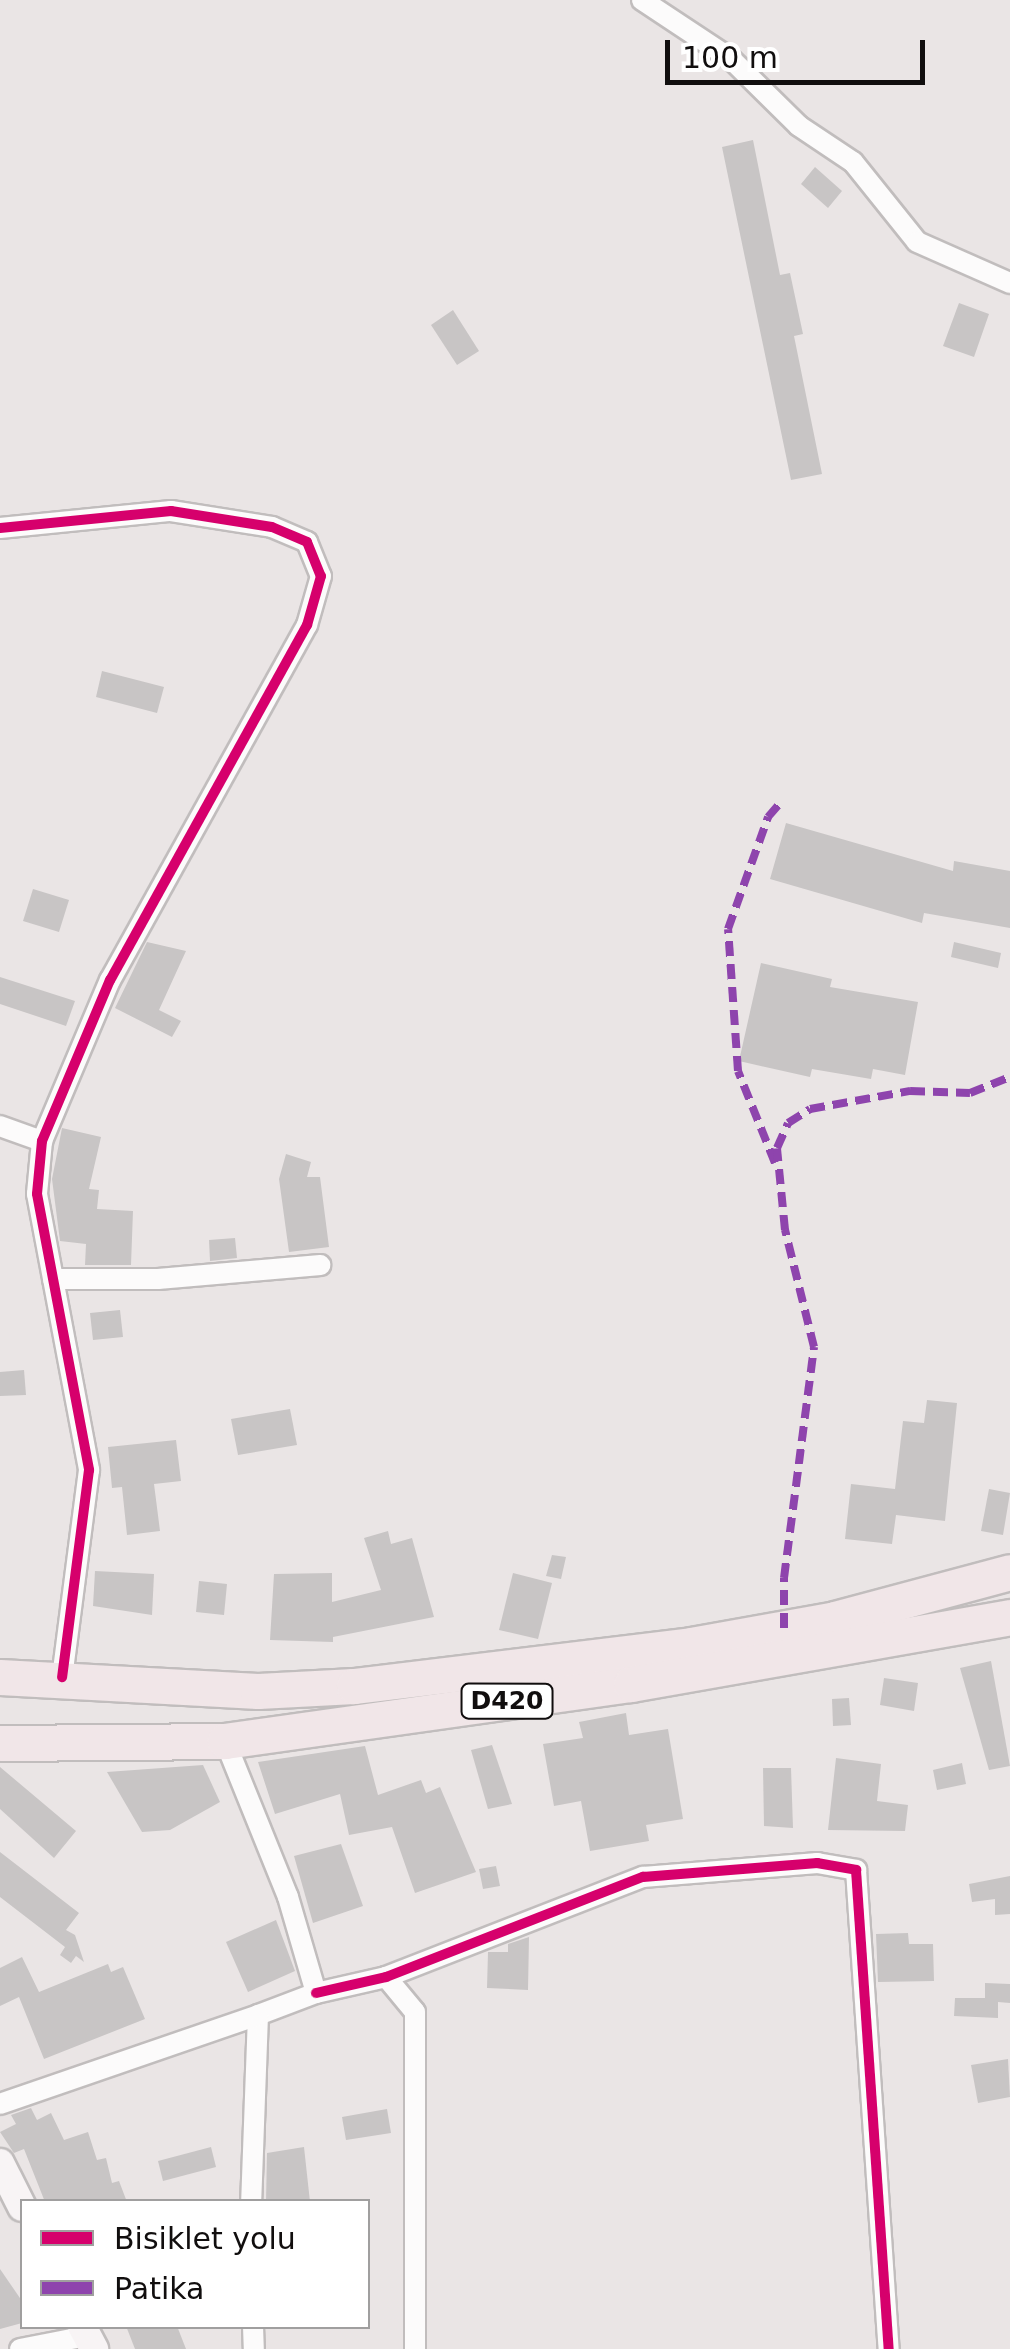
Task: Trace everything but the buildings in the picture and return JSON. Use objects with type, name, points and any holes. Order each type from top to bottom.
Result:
[{"type":"highway","points":[[0,1678],[62,1677],[258,1691],[354,1686],[690,1645],[835,1619],[1010,1572]]},
{"type":"highway","name":"D420","points":[[0,1743],[225,1741],[631,1684],[1010,1616]]},
{"type":"street","points":[[642,0],[731,60],[799,126],[853,162],[917,242],[1010,284]]},
{"type":"street","points":[[0,528],[171,512],[272,526],[308,542],[321,576],[307,626],[110,980],[42,1141],[37,1194],[89,1470],[62,1677]]},
{"type":"street","points":[[0,1126],[42,1141]]},
{"type":"street","points":[[53,1279],[158,1279],[320,1266]]},
{"type":"street","points":[[225,1741],[288,1897],[316,1992]]},
{"type":"street","points":[[0,2104],[316,1992],[386,1978],[643,1877],[818,1863],[856,1870],[889,2349]]},
{"type":"street","points":[[386,1978],[415,2012],[414,2349]]},
{"type":"street","points":[[251,2199],[258,2015]]},
{"type":"street","points":[[0,2163],[20,2203]]},
{"type":"street","points":[[20,2349],[88,2337]]},
{"type":"marked path","points":[[775,1163],[738,1071],[728,929],[768,817],[782,801]]},
{"type":"marked path","points":[[784,1628],[784,1578],[814,1347],[785,1230],[777,1148],[788,1123],[810,1109],[910,1091],[970,1093],[1010,1077]]},
{"type":"cycle path","points":[[0,528],[171,511],[272,527],[307,542],[321,576],[307,625],[110,980],[42,1141],[37,1194],[89,1470],[62,1677]]},
{"type":"cycle path","points":[[316,1993],[386,1977],[643,1877],[817,1863],[856,1870],[889,2349]]}]
